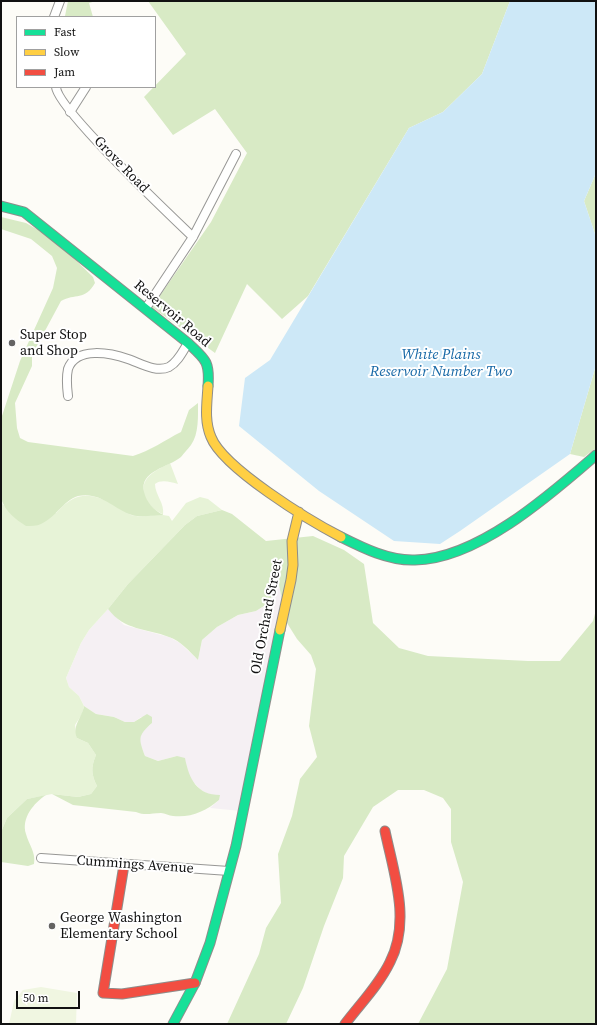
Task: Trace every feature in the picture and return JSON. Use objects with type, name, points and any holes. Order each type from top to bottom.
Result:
[{"type":"street","points":[[54,16],[60,1]]},
{"type":"street","name":"Grove Road","points":[[56,88],[60,99],[70,112],[126,172],[193,238]]},
{"type":"street","points":[[70,112],[85,88]]},
{"type":"street","points":[[146,308],[193,238],[236,154]]},
{"type":"street","name":"Reservoir Road","points":[[1,206],[24,212],[146,308],[207,361],[209,366],[208,426],[214,444],[227,459],[299,512]]},
{"type":"street","points":[[68,396],[68,370],[71,363],[77,357],[98,353],[127,358],[155,369],[168,367],[174,363],[188,343]]},
{"type":"street","points":[[299,512],[342,537],[382,555],[404,560],[431,558],[449,553],[496,531],[540,500],[596,455]]},
{"type":"street","name":"Old Orchard Street","points":[[173,1024],[195,983],[210,943],[243,815],[265,700],[291,580],[293,565],[292,541],[299,512]]},
{"type":"street","points":[[345,1024],[389,963],[396,947],[401,928],[399,892],[384,831]]},
{"type":"street","name":"Cummings Avenue","points":[[41,858],[124,865],[229,871]]},
{"type":"street","points":[[124,865],[118,909],[104,980],[103,993],[109,995],[123,994],[181,983],[195,983]]},
{"type":"shaded area","points":[[279,585],[283,603],[241,811],[210,808],[219,800],[201,790],[188,776],[177,756],[158,761],[145,756],[139,741],[142,732],[152,723],[141,717],[134,722],[125,722],[114,717],[96,714],[84,706],[79,696],[69,687],[66,678],[81,643],[89,630],[108,609],[124,625],[169,637],[180,643],[198,660],[202,640],[217,627],[238,615],[256,611],[267,604]]},
{"type":"green space","points":[[68,1],[96,1],[89,3],[93,16],[65,16]]},
{"type":"green space","points":[[148,1],[510,1],[482,74],[443,112],[409,128],[308,296],[282,319],[247,284],[215,353],[152,307],[211,222],[247,153],[215,109],[173,135],[144,97],[153,88],[156,88],[156,85],[186,54]]},
{"type":"green space","points":[[596,173],[596,237],[584,201]]},
{"type":"green space","points":[[1,217],[26,223],[54,239],[93,277],[95,283],[91,289],[84,294],[61,301],[32,355],[32,366],[15,403],[17,428],[20,438],[28,442],[133,456],[181,432],[189,410],[198,403],[197,430],[194,441],[176,461],[150,474],[144,485],[145,496],[149,503],[163,515],[132,515],[100,498],[86,495],[73,498],[41,524],[36,526],[26,526],[11,515],[5,508],[1,499],[1,419],[20,361],[53,288],[57,268],[52,256],[31,239],[1,229]]},
{"type":"green space","points":[[596,365],[596,448],[584,457],[570,454]]},
{"type":"green space","points":[[170,463],[178,484],[163,481],[155,484],[155,488],[163,507],[163,515],[169,516],[172,521],[186,503],[200,497],[208,499],[222,510],[197,516],[185,525],[128,584],[89,630],[81,643],[66,678],[69,687],[79,696],[84,706],[82,714],[75,725],[77,738],[88,743],[96,755],[92,770],[97,786],[91,794],[78,797],[52,794],[27,799],[7,818],[1,832],[1,499],[3,505],[56,513],[69,501],[82,496],[89,496],[104,500],[135,516],[162,514],[153,508],[145,498],[143,488],[147,479],[151,475]]},
{"type":"green space","points":[[222,510],[232,514],[266,541],[313,536],[344,550],[364,564],[373,623],[399,648],[428,656],[528,661],[560,661],[593,621],[596,610],[596,1024],[418,1024],[447,969],[463,882],[451,842],[451,809],[443,798],[424,790],[398,790],[373,807],[344,856],[343,878],[324,926],[303,988],[286,1024],[227,1024],[259,954],[266,928],[281,903],[278,854],[292,816],[300,779],[317,757],[309,726],[316,669],[311,655],[297,639],[287,623],[279,585],[267,604],[256,611],[238,615],[217,627],[202,640],[198,660],[177,641],[160,634],[129,625],[121,621],[108,609],[128,584],[185,525],[197,516]]},
{"type":"green space","points":[[84,706],[96,714],[114,717],[125,722],[134,722],[147,714],[152,717],[152,723],[144,731],[141,738],[141,746],[145,756],[158,761],[177,756],[185,758],[189,773],[195,784],[205,792],[220,795],[219,800],[198,813],[186,816],[172,816],[164,813],[143,814],[73,805],[52,794],[78,797],[91,794],[97,786],[92,770],[96,755],[88,743],[77,738],[76,733],[76,725]]},
{"type":"green space","points":[[46,795],[33,807],[25,822],[26,834],[33,852],[34,864],[28,866],[1,862],[1,832],[7,818],[27,799]]},
{"type":"green space","points":[[41,987],[77,993],[76,1024],[9,1024],[14,1001],[23,990]]},
{"type":"water","name":"White Plains Reservoir Number Two","points":[[510,1],[596,1],[596,173],[584,201],[596,237],[596,365],[570,454],[440,544],[394,541],[319,491],[239,426],[245,378],[270,360],[409,128],[443,112],[482,74]]},
{"type":"traffic: fast","points":[[1,206],[24,212],[188,343],[205,361],[208,371],[208,386]]},
{"type":"traffic: fast","points":[[341,537],[386,556],[405,560],[439,557],[464,549],[488,537],[536,505],[596,455]]},
{"type":"traffic: fast","points":[[173,1024],[195,983],[210,943],[236,846],[280,630]]},
{"type":"traffic: slow","points":[[208,386],[206,412],[207,425],[211,437],[219,450],[249,478],[269,493],[289,507],[341,537]]},
{"type":"traffic: slow","points":[[280,630],[291,580],[293,565],[292,541],[299,512]]},
{"type":"traffic: jam","points":[[345,1024],[386,970],[396,946],[400,914],[399,897],[385,831]]},
{"type":"traffic: jam","points":[[124,865],[103,993],[122,994],[195,983]]},
{"type":"place","name":"Super Stop and Shop","points":[[12,343]]},
{"type":"place","name":"George Washington Elementary School","points":[[52,926]]}]
